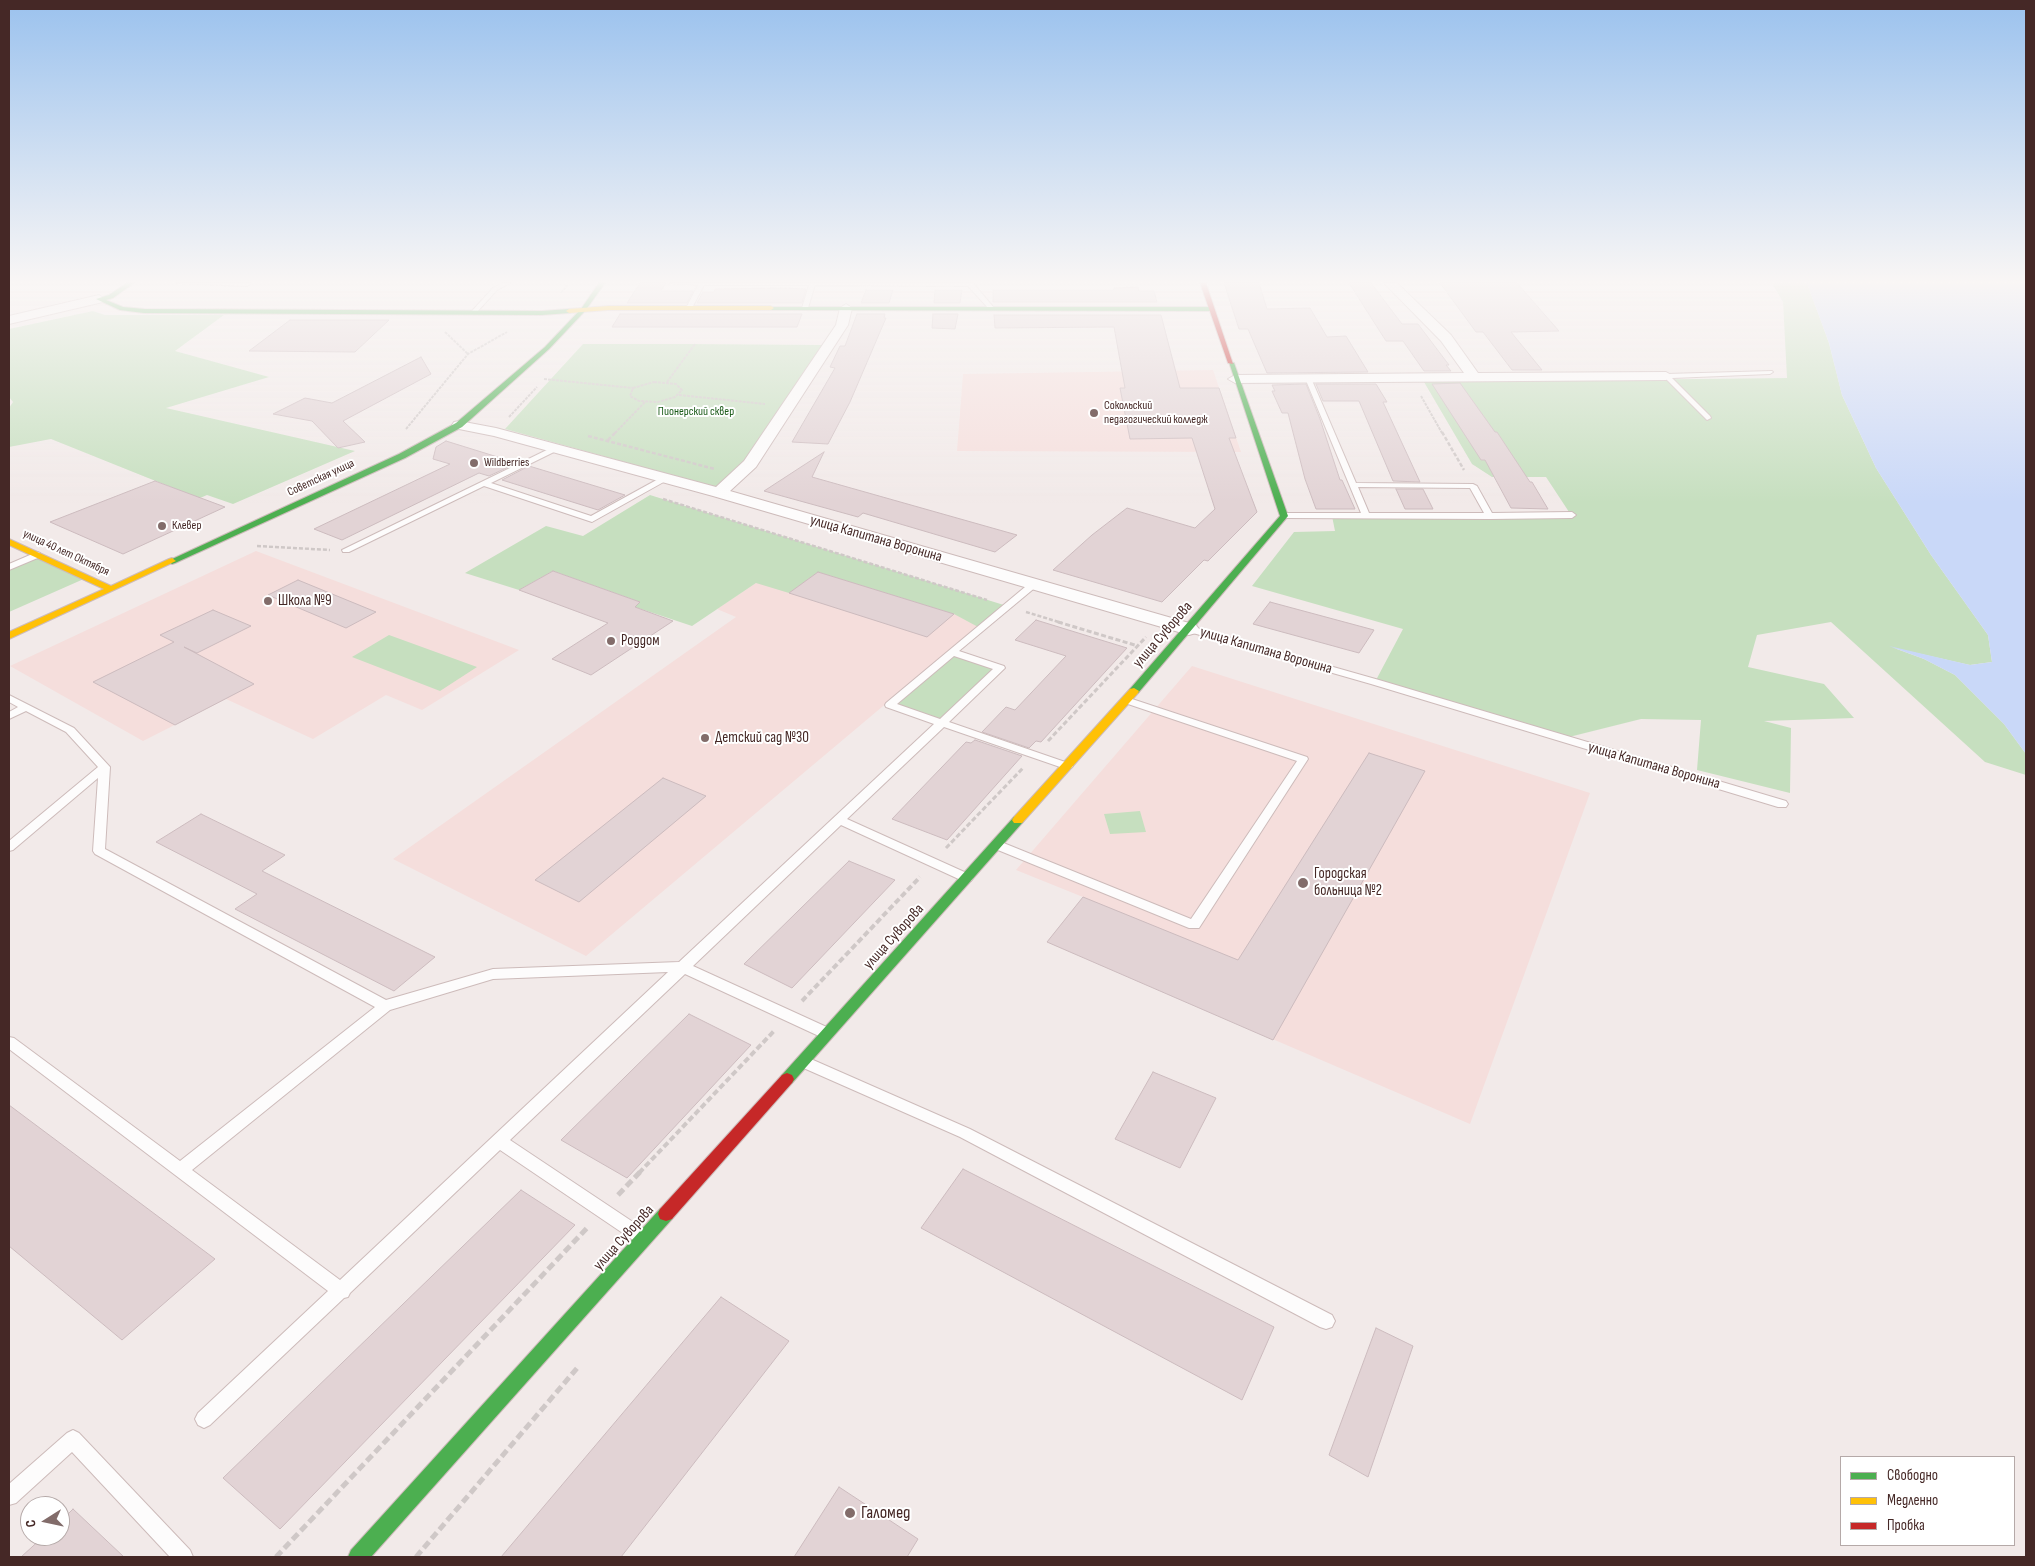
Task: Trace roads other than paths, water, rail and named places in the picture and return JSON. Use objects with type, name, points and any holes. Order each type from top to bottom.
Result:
[{"type":"street","name":"Советская улица","points":[[9,636],[402,456],[460,425],[538,356]]},
{"type":"street","points":[[719,493],[750,464],[821,356]]},
{"type":"street","points":[[1227,356],[1284,516]]},
{"type":"street","points":[[1459,356],[1474,377]]},
{"type":"street","points":[[1235,379],[1666,376]]},
{"type":"street","name":"улица Капитана Воронина","points":[[460,425],[496,432],[719,493],[1189,629]]},
{"type":"street","name":"улица Суворова","points":[[358,1557],[1126,700],[1189,629],[1284,516]]},
{"type":"street","name":"улица 40 лет Октября","points":[[9,542],[111,589]]},
{"type":"lane","points":[[1666,376],[1770,372]]},
{"type":"lane","points":[[1666,376],[1707,418]]},
{"type":"lane","points":[[1308,378],[1366,516]]},
{"type":"lane","points":[[346,550],[555,448]]},
{"type":"lane","points":[[484,482],[592,519],[665,479]]},
{"type":"lane","points":[[1353,485],[1473,486],[1490,516]]},
{"type":"lane","points":[[1284,516],[1572,516]]},
{"type":"lane","points":[[9,567],[37,555]]},
{"type":"lane","points":[[1034,584],[890,705],[1067,766]]},
{"type":"lane","name":"улица Капитана Воронина","points":[[1189,629],[1375,682],[1782,804]]},
{"type":"lane","points":[[204,1419],[342,1291],[1000,668],[952,652]]},
{"type":"lane","points":[[9,698],[70,730],[104,768],[99,851],[385,1006]]},
{"type":"lane","points":[[997,845],[1194,925],[1303,759],[1126,700]]},
{"type":"lane","points":[[9,716],[26,707]]},
{"type":"lane","points":[[9,847],[104,768]]},
{"type":"lane","points":[[839,820],[967,878]]},
{"type":"lane","points":[[180,1170],[385,1006],[493,974],[683,967],[828,1034]]},
{"type":"lane","points":[[9,1042],[342,1291]]},
{"type":"lane","points":[[803,1061],[965,1133],[1326,1321]]},
{"type":"lane","points":[[499,1141],[644,1238]]},
{"type":"lane","points":[[9,1496],[73,1439],[184,1557]]},
{"type":"water","points":[[1832,356],[2026,356],[2026,754],[2004,724],[1955,675],[1924,659],[1889,646],[1970,665],[1992,662],[1988,635],[1931,555],[1876,468],[1842,395]]},
{"type":"place","name":"Сокольский педагогический колледж","points":[[1094,413]]},
{"type":"place","name":"Wildberries","points":[[474,463]]},
{"type":"place","name":"Клевер","points":[[162,526]]},
{"type":"place","name":"Школа №9","points":[[268,601]]},
{"type":"place","name":"Роддом","points":[[611,641]]},
{"type":"place","name":"Детский сад №30","points":[[705,738]]},
{"type":"place","name":"Городская больница №2","points":[[1303,883]]},
{"type":"place","name":"Галомед","points":[[850,1513]]},
{"type":"park label","name":"Пионерский сквер","points":[[696,412]]}]
